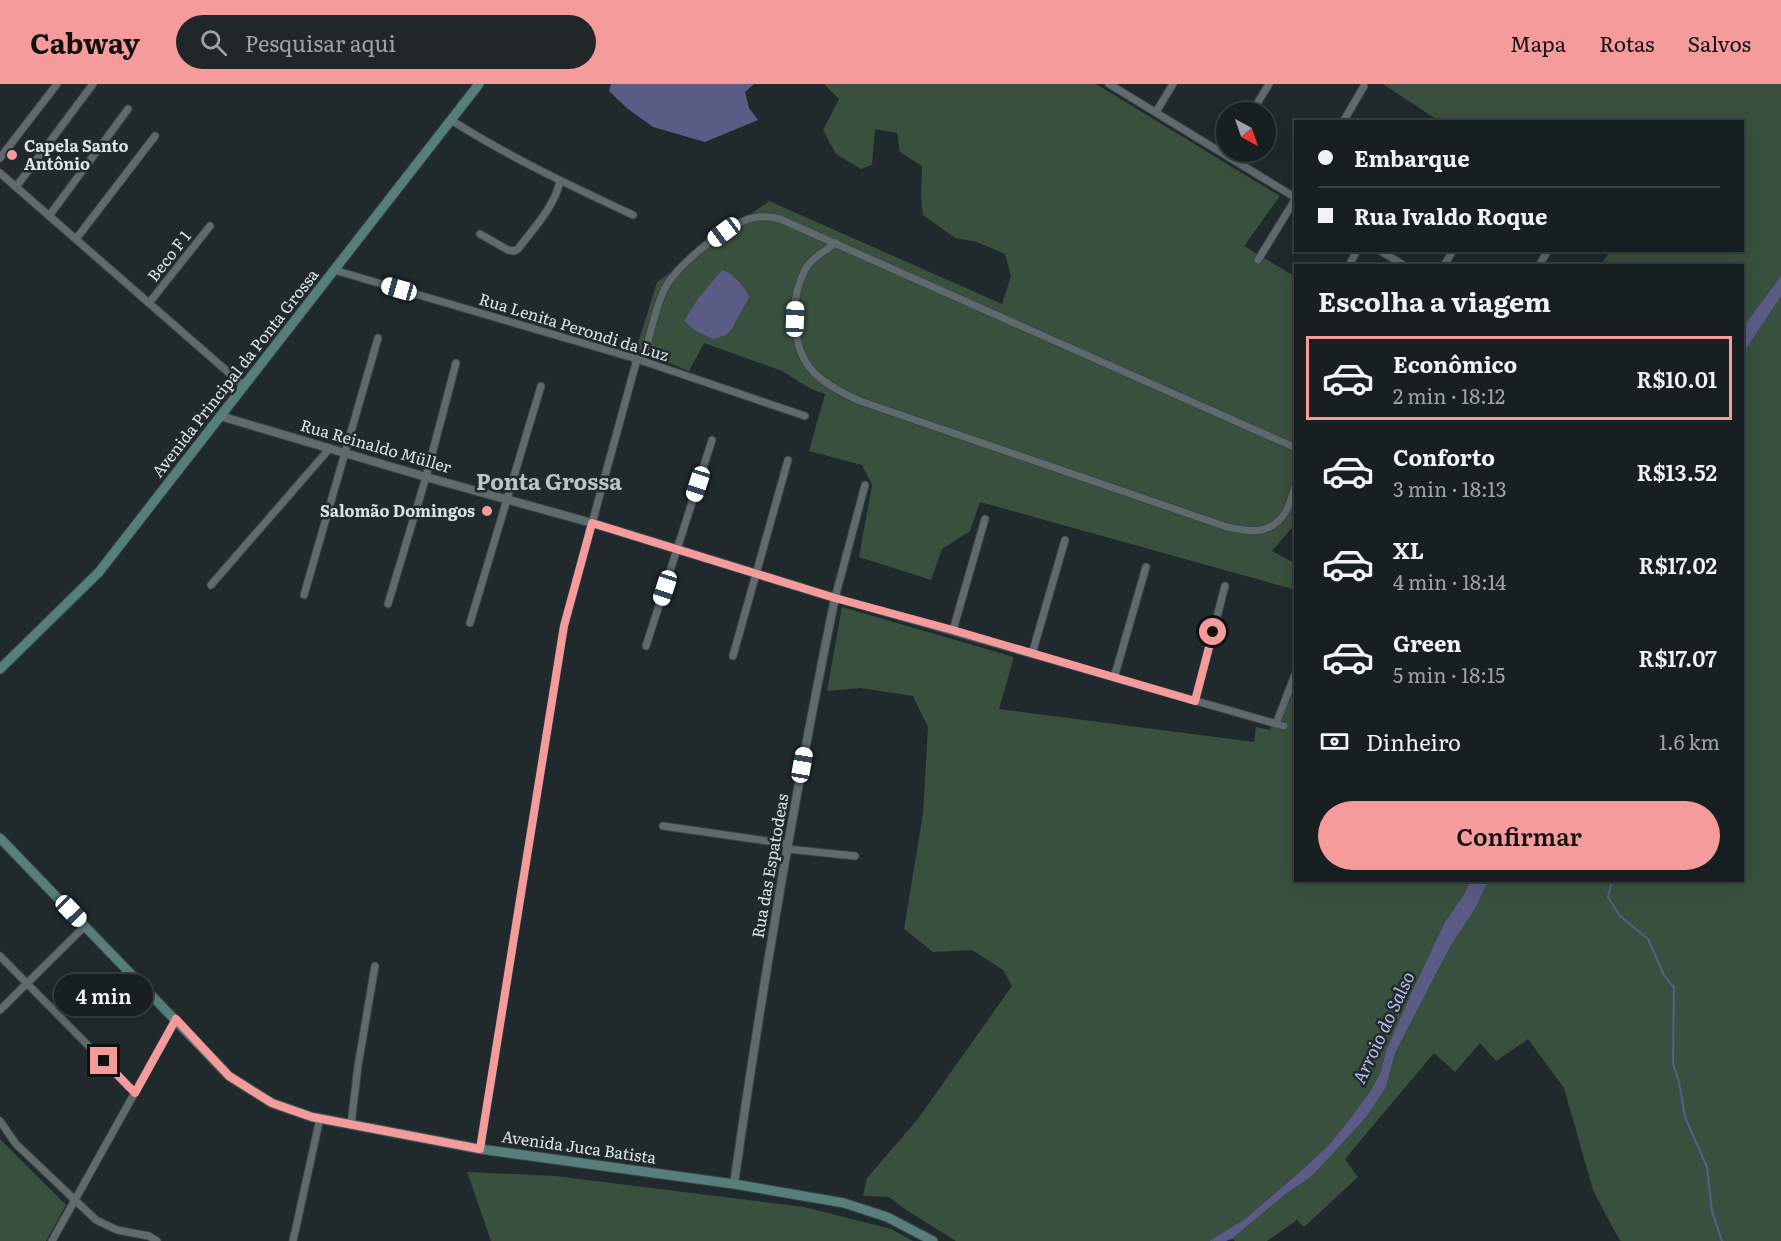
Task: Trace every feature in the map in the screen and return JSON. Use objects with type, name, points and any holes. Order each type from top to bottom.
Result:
[{"type":"main road","name":"Avenida Principal da Ponta Grossa","points":[[0,669],[99,572],[479,84]]},
{"type":"main road","name":"Avenida Juca Batista","points":[[0,838],[229,1076],[272,1103],[320,1118],[480,1149],[734,1184],[844,1203],[887,1217],[933,1241]]},
{"type":"street","points":[[0,158],[57,84]]},
{"type":"street","points":[[16,187],[93,84]]},
{"type":"street","points":[[1109,84],[1216,146]]},
{"type":"street","points":[[1156,112],[1173,84]]},
{"type":"street","points":[[1258,102],[1269,84]]},
{"type":"street","points":[[1344,120],[1364,86]]},
{"type":"street","points":[[49,216],[128,109]]},
{"type":"street","points":[[451,120],[477,137],[560,181],[633,215]]},
{"type":"street","points":[[76,239],[155,136]]},
{"type":"street","points":[[1242,162],[1294,197]]},
{"type":"street","points":[[0,173],[244,386]]},
{"type":"street","points":[[480,234],[508,250],[518,249],[558,191],[560,181]]},
{"type":"street","points":[[1258,260],[1294,201]]},
{"type":"street","points":[[480,1149],[564,626],[640,360],[664,291],[671,278],[683,265],[724,232],[745,220],[766,216],[780,219],[1294,447]]},
{"type":"street","name":"Beco F 1","points":[[149,303],[210,226]]},
{"type":"street","points":[[836,243],[813,259],[805,270],[795,304],[796,338],[802,355],[811,369],[844,394],[1227,528],[1265,529],[1281,518],[1290,504],[1294,490]]},
{"type":"street","points":[[1382,252],[1402,264]]},
{"type":"street","name":"Rua Lenita Perondi da Luz","points":[[334,270],[640,360],[805,416]]},
{"type":"street","points":[[304,595],[378,338]]},
{"type":"street","points":[[388,604],[426,477],[456,363]]},
{"type":"street","points":[[471,623],[541,386]]},
{"type":"street","name":"Rua Reinaldo Müller","points":[[220,416],[592,523],[835,598],[1280,725],[1294,679]]},
{"type":"street","points":[[646,646],[712,440]]},
{"type":"street","points":[[211,585],[330,448]]},
{"type":"street","points":[[733,656],[788,460]]},
{"type":"street","name":"Rua das Espatodeas","points":[[734,1184],[758,1024],[808,730],[835,598],[865,485]]},
{"type":"street","points":[[953,630],[985,519]]},
{"type":"street","points":[[1032,654],[1065,540]]},
{"type":"street","points":[[1114,678],[1146,567]]},
{"type":"street","points":[[1195,701],[1225,586]]},
{"type":"street","points":[[663,826],[855,856]]},
{"type":"street","points":[[0,1010],[85,926]]},
{"type":"street","points":[[0,956],[135,1093]]},
{"type":"street","points":[[351,1124],[375,966]]},
{"type":"street","points":[[52,1241],[176,1019]]},
{"type":"street","points":[[292,1241],[320,1118]]},
{"type":"street","points":[[0,1120],[16,1143],[96,1220],[117,1230],[149,1236],[157,1241]]},
{"type":"green space","points":[[824,84],[1096,84],[1216,157],[1216,162],[1224,162],[1280,196],[1244,246],[1294,276],[1294,525],[1272,551],[1294,563],[1294,589],[980,502],[970,531],[942,549],[931,580],[859,557],[872,485],[862,465],[809,451],[825,394],[811,389],[782,371],[704,343],[689,371],[636,350],[657,282],[769,201],[1002,304],[1011,276],[1005,254],[977,242],[955,238],[923,215],[922,166],[900,152],[897,133],[875,129],[872,165],[861,169],[836,154],[823,130],[839,99]]},
{"type":"green space","points":[[1383,84],[1781,84],[1781,276],[1744,327],[1744,264],[1602,264],[1609,252],[1744,252],[1744,120],[1437,120]]},
{"type":"green space","points":[[1781,296],[1781,1241],[1621,1241],[1593,1190],[1564,1088],[1528,1039],[1496,1061],[1480,1043],[1455,1072],[1434,1053],[1345,1159],[1358,1177],[1304,1227],[1297,1220],[1267,1241],[1235,1241],[1233,1239],[1226,1241],[1233,1238],[1286,1194],[1312,1176],[1386,1087],[1395,1053],[1450,947],[1476,907],[1488,882],[1744,882],[1744,352]]},
{"type":"green space","points":[[842,607],[1014,657],[999,709],[1254,742],[1256,727],[1270,730],[1294,665],[1294,882],[1470,882],[1445,922],[1386,1051],[1380,1074],[1353,1115],[1327,1147],[1245,1219],[1209,1241],[956,1241],[889,1197],[863,1196],[867,1178],[917,1120],[1012,986],[1003,970],[972,950],[933,952],[904,929],[923,814],[928,727],[913,696],[860,688],[827,691]]},
{"type":"green space","points":[[0,1139],[66,1205],[46,1241],[0,1241]]},
{"type":"green space","points":[[467,1172],[555,1176],[804,1207],[891,1229],[913,1241],[491,1241]]},
{"type":"water","points":[[611,84],[754,84],[745,92],[749,108],[758,120],[705,142],[653,127],[628,109],[609,91]]},
{"type":"water","points":[[722,270],[738,281],[749,297],[731,330],[726,335],[713,339],[696,331],[684,321],[698,299]]},
{"type":"water","points":[[1781,276],[1781,296],[1744,352],[1744,327]]},
{"type":"water","points":[[1470,882],[1488,882],[1476,907],[1450,947],[1395,1053],[1386,1087],[1366,1117],[1312,1176],[1286,1194],[1233,1238],[1226,1241],[1209,1241],[1245,1219],[1294,1177],[1327,1147],[1353,1115],[1380,1074],[1386,1051],[1412,992],[1445,922]]},
{"type":"waterway","points":[[1612,882],[1608,897],[1620,916],[1648,939],[1664,975],[1674,988],[1673,1064],[1679,1082],[1685,1117],[1707,1167],[1712,1211],[1722,1241]]},
{"type":"place","name":"Capela Santo Antônio","points":[[12,155]]},
{"type":"place","name":"Salomão Domingos","points":[[487,511]]},
{"type":"district","name":"Ponta Grossa","points":[[549,482]]},
{"type":"route","points":[[104,1061],[135,1093],[176,1019],[229,1076],[272,1103],[312,1117],[480,1149],[564,626],[592,523],[835,598],[1195,701],[1213,632]]},
{"type":"water label","name":"Arroio do Salso","points":[[1384,1028]]}]
